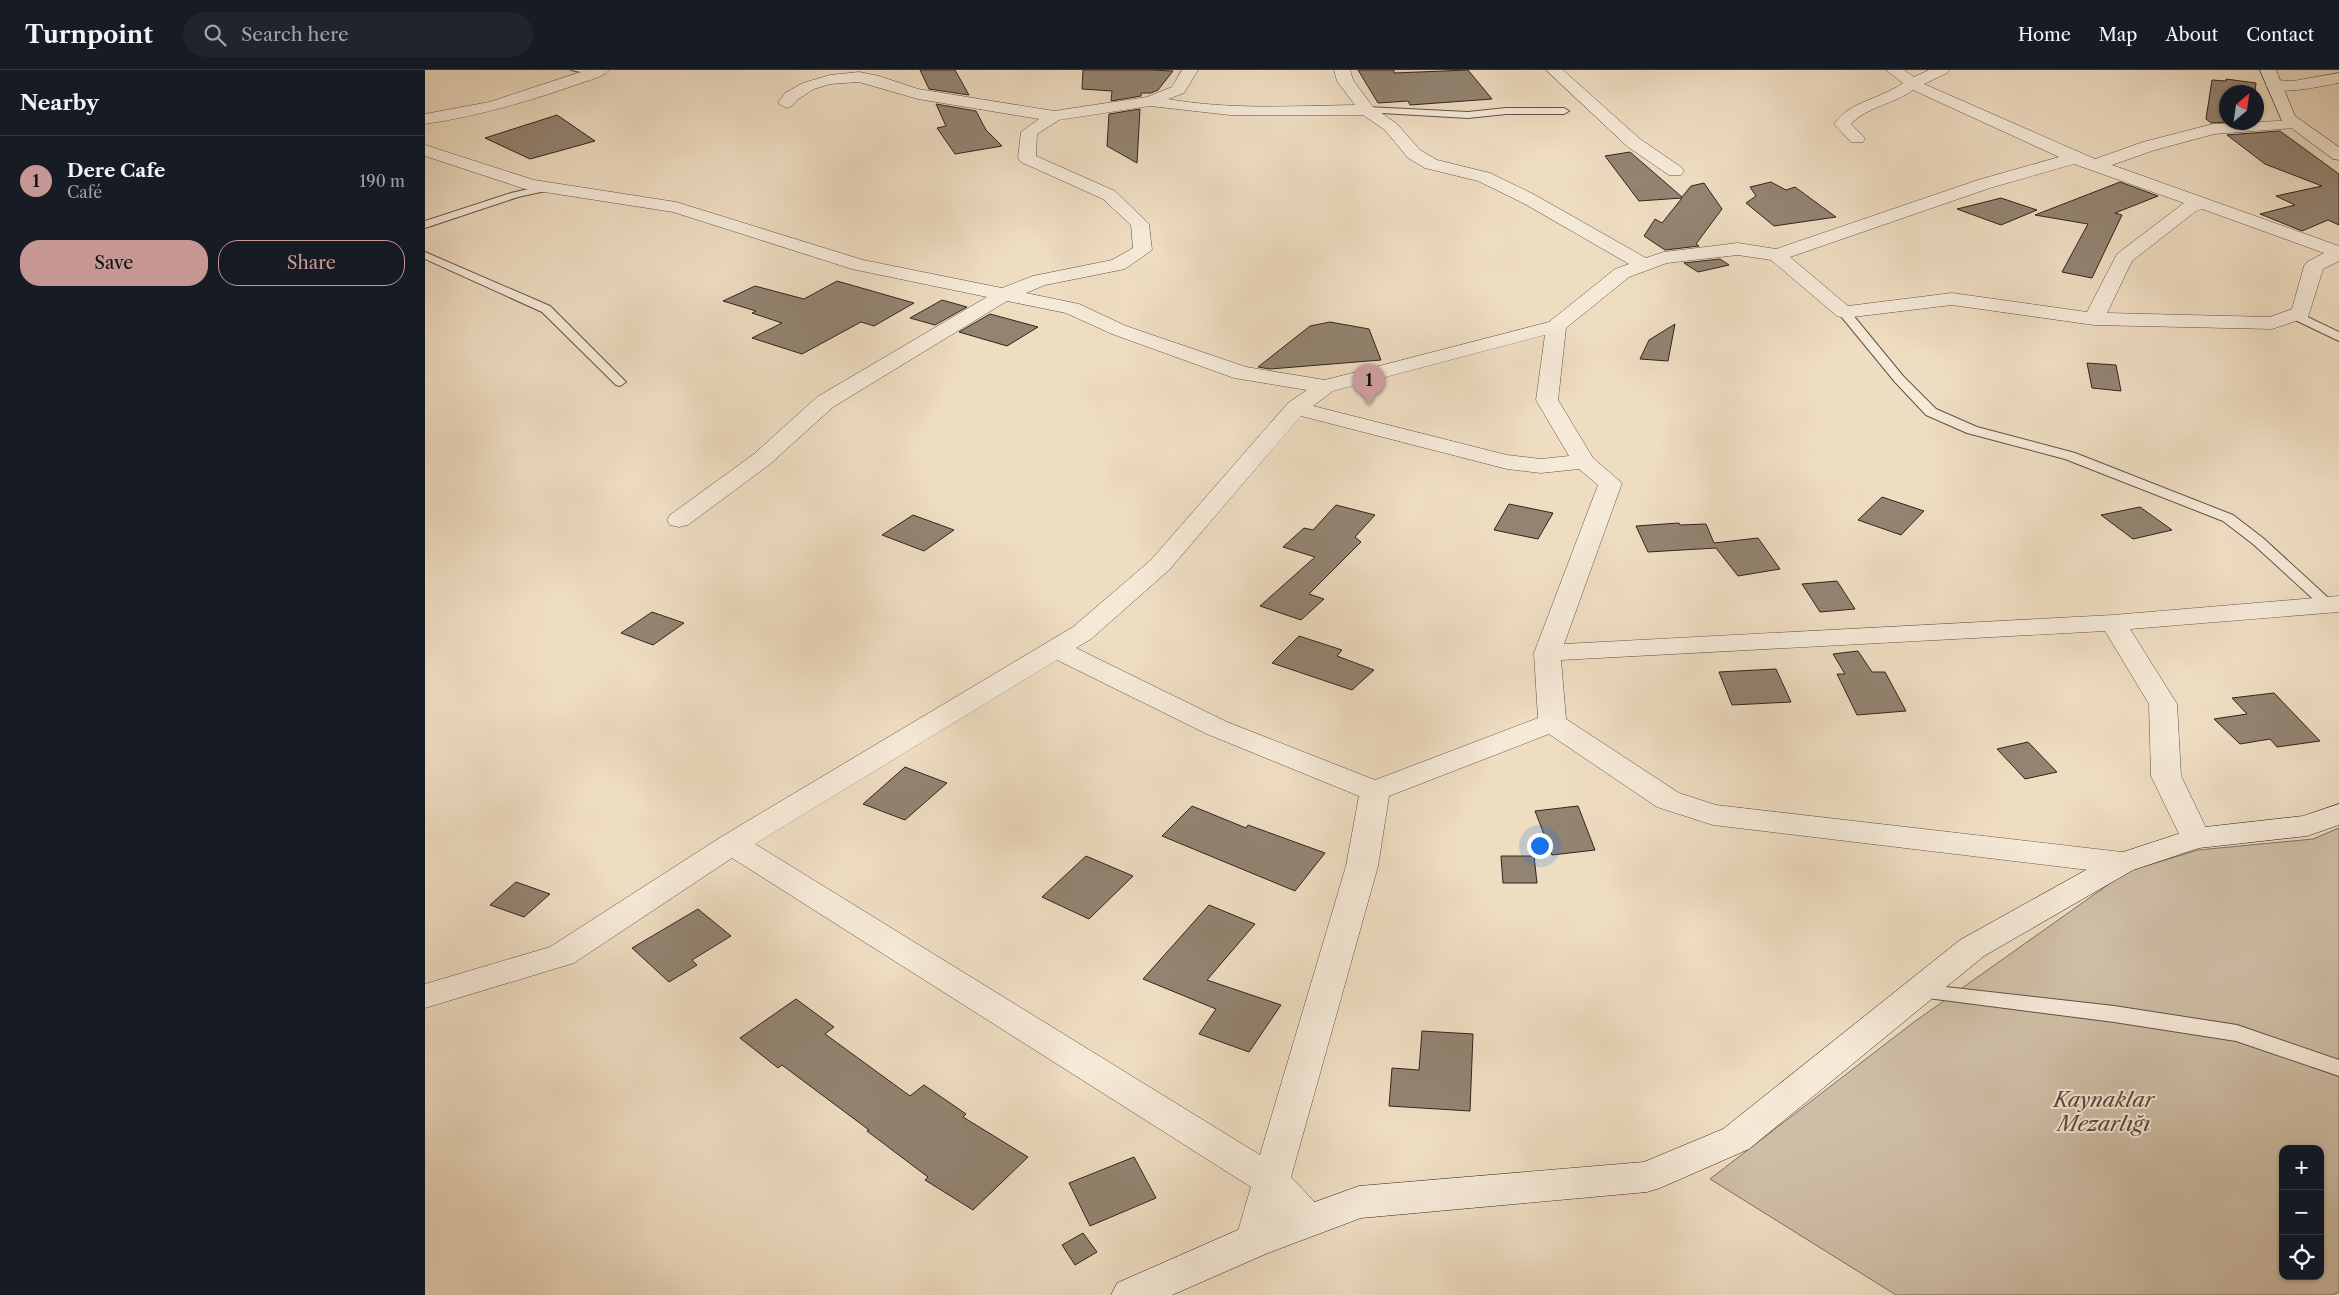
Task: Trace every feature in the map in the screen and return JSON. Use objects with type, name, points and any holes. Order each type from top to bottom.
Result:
[{"type":"street","points":[[786,103],[789,97],[799,90],[818,83],[860,77],[916,93],[1054,116],[1150,101],[1178,90],[1190,70]]},
{"type":"street","points":[[1342,70],[1345,80],[1367,110],[1391,127],[1414,154],[1431,164],[1484,177],[1529,199],[1645,265]]},
{"type":"street","points":[[1554,70],[1634,143],[1675,171]]},
{"type":"street","points":[[1894,70],[1924,91],[2075,158],[2339,253]]},
{"type":"street","points":[[1857,138],[1842,124],[1852,113],[1896,95],[1913,83],[1942,70]]},
{"type":"street","points":[[2268,70],[2288,118],[2339,155]]},
{"type":"street","points":[[425,119],[490,108],[536,95],[598,71]]},
{"type":"street","points":[[2274,85],[2293,86],[2339,78]]},
{"type":"street","points":[[1150,101],[1181,108],[1367,110]]},
{"type":"street","points":[[679,520],[762,459],[825,402],[1005,294],[1040,280],[1118,265],[1143,250],[1140,224],[1109,195],[1027,158],[1029,132],[1054,116]]},
{"type":"street","points":[[2096,165],[2149,146],[2213,129],[2295,123]]},
{"type":"street","points":[[425,150],[531,185],[676,207],[859,264],[1072,308],[1119,330],[1242,373],[1325,386]]},
{"type":"street","points":[[425,996],[562,955],[732,844],[1082,633],[1160,565],[1296,408],[1325,386],[1556,326],[1622,273],[1664,258],[1738,249],[1777,255],[1984,184],[2075,158]]},
{"type":"street","points":[[2094,318],[2124,258],[2190,207],[2200,204]]},
{"type":"street","points":[[1777,255],[1844,312],[1952,299],[2094,318],[2272,323],[2301,313],[2314,266],[2339,253]]},
{"type":"street","points":[[1552,723],[1547,653],[1610,483],[1584,462],[1547,400],[1556,326]]},
{"type":"street","points":[[1296,408],[1507,462],[1541,466],[1584,462]]},
{"type":"street","points":[[1547,653],[2113,623],[2333,605]]},
{"type":"street","points":[[2113,623],[2163,704],[2166,776],[2196,838]]},
{"type":"street","points":[[1056,649],[1217,728],[1375,791],[1552,723]]},
{"type":"street","points":[[1552,723],[1668,800],[1713,815],[2122,863]]},
{"type":"street","points":[[1254,1241],[1362,866],[1375,791]]},
{"type":"street","points":[[1131,1295],[1254,1241],[1359,1202],[1647,1177],[1736,1139],[1971,948],[2122,863],[2196,838],[2307,826],[2339,814]]},
{"type":"street","points":[[732,844],[1271,1181],[1308,1221]]},
{"type":"lane","points":[[577,70],[598,71]]},
{"type":"lane","points":[[1367,110],[1468,115],[1506,111],[1564,111]]},
{"type":"lane","points":[[425,225],[515,195],[547,188]]},
{"type":"lane","points":[[425,255],[546,309],[620,382]]},
{"type":"lane","points":[[1844,312],[1899,379],[1931,412],[1973,430],[2070,456],[2228,518],[2333,605]]},
{"type":"lane","points":[[2295,315],[2339,337]]},
{"type":"lane","points":[[1919,991],[2115,1014],[2237,1033],[2339,1068]]},
{"type":"green space","name":"Kaynaklar Mezarlığı","points":[[2339,828],[2339,1292],[2332,1295],[1896,1295],[1710,1179],[1914,1022],[2126,872],[2198,850],[2313,839]]},
{"type":"building","points":[[920,70],[955,70],[969,95],[929,89]]},
{"type":"building","points":[[1083,70],[1173,71],[1158,90],[1151,93],[1141,93],[1141,96],[1111,101],[1112,91],[1082,89]]},
{"type":"building","points":[[1358,70],[1394,70],[1394,73],[1468,70],[1492,99],[1410,105],[1408,101],[1378,103]]},
{"type":"building","points":[[2226,79],[2256,83],[2256,85],[2219,85],[2219,122],[2211,123],[2206,119],[2212,80],[2226,81]]},
{"type":"building","points":[[936,104],[976,111],[986,130],[1002,146],[955,154],[937,128],[946,126]]},
{"type":"building","points":[[1140,109],[1137,163],[1107,146],[1109,114]]},
{"type":"building","points":[[557,115],[595,141],[530,159],[485,138]]},
{"type":"building","points":[[2280,131],[2339,174],[2339,225],[2328,220],[2302,231],[2260,214],[2295,205],[2276,196],[2322,186],[2265,164],[2227,135]]},
{"type":"building","points":[[1630,152],[1682,197],[1691,186],[1704,183],[1722,209],[1696,244],[1699,246],[1665,250],[1644,236],[1655,219],[1662,223],[1682,198],[1639,201],[1605,156]]},
{"type":"building","points":[[1771,182],[1786,190],[1795,187],[1836,217],[1774,226],[1746,203],[1756,196],[1750,187]]},
{"type":"building","points":[[2120,182],[2158,196],[2115,213],[2122,215],[2092,278],[2062,272],[2088,224],[2035,215]]},
{"type":"building","points":[[2001,198],[2037,210],[2001,225],[1957,209]]},
{"type":"building","points":[[1720,259],[1729,265],[1698,272],[1684,263]]},
{"type":"building","points":[[837,281],[914,303],[874,326],[861,322],[802,354],[752,338],[782,323],[752,313],[756,311],[723,301],[755,286],[804,299]]},
{"type":"building","points":[[942,300],[967,307],[935,325],[910,318]]},
{"type":"building","points":[[990,314],[1038,327],[1007,346],[959,332]]},
{"type":"building","points":[[1330,322],[1369,329],[1381,360],[1270,369],[1258,367],[1310,326]]},
{"type":"building","points":[[1675,324],[1668,361],[1640,359],[1649,340]]},
{"type":"building","points":[[2087,363],[2116,365],[2121,391],[2092,388]]},
{"type":"building","points":[[1882,497],[1924,511],[1901,535],[1858,520]]},
{"type":"building","points":[[1509,504],[1553,513],[1538,539],[1494,530]]},
{"type":"building","points":[[1336,505],[1375,515],[1355,537],[1361,542],[1309,594],[1324,599],[1301,620],[1260,606],[1315,557],[1283,547],[1304,528],[1313,530]]},
{"type":"building","points":[[2140,507],[2172,530],[2133,539],[2101,515]]},
{"type":"building","points":[[913,515],[954,530],[924,551],[882,535]]},
{"type":"building","points":[[1679,523],[1680,525],[1706,524],[1714,543],[1758,538],[1780,569],[1738,576],[1716,548],[1648,552],[1636,526]]},
{"type":"building","points":[[1837,581],[1855,609],[1820,612],[1802,584]]},
{"type":"building","points":[[652,612],[684,623],[653,645],[621,633]]},
{"type":"building","points":[[1299,636],[1342,650],[1337,656],[1374,670],[1352,690],[1272,663]]},
{"type":"building","points":[[1858,651],[1872,672],[1885,672],[1906,711],[1857,715],[1837,674],[1845,674],[1833,654]]},
{"type":"building","points":[[1776,669],[1791,702],[1732,705],[1719,672]]},
{"type":"building","points":[[2274,693],[2320,741],[2277,747],[2270,739],[2240,744],[2214,719],[2247,714],[2232,698]]},
{"type":"building","points":[[2028,742],[2057,772],[2025,779],[1997,749]]},
{"type":"building","points":[[905,767],[947,783],[905,820],[863,804]]},
{"type":"building","points":[[1192,806],[1246,828],[1248,825],[1325,853],[1295,891],[1162,836]]},
{"type":"building","points":[[1578,806],[1595,850],[1552,855],[1535,811]]},
{"type":"building","points":[[1086,856],[1133,876],[1089,919],[1042,897]]},
{"type":"building","points":[[1501,856],[1534,856],[1537,883],[1503,883]]},
{"type":"building","points":[[516,882],[550,894],[524,917],[490,905]]},
{"type":"building","points":[[1209,905],[1255,924],[1207,980],[1281,1005],[1249,1052],[1199,1034],[1216,1009],[1143,979]]},
{"type":"building","points":[[698,909],[731,936],[692,960],[697,965],[669,982],[632,948]]},
{"type":"building","points":[[796,999],[834,1027],[825,1034],[910,1096],[924,1085],[966,1114],[963,1117],[1028,1157],[973,1210],[925,1180],[928,1177],[867,1131],[869,1130],[782,1065],[778,1068],[740,1038]]},
{"type":"building","points":[[1422,1031],[1473,1034],[1470,1111],[1389,1106],[1392,1068],[1419,1070]]},
{"type":"building","points":[[1134,1157],[1156,1198],[1090,1226],[1069,1183]]},
{"type":"building","points":[[1083,1233],[1097,1252],[1075,1265],[1062,1245]]},
{"type":"place","name":"Dere Cafe","points":[[1369,405]]}]
